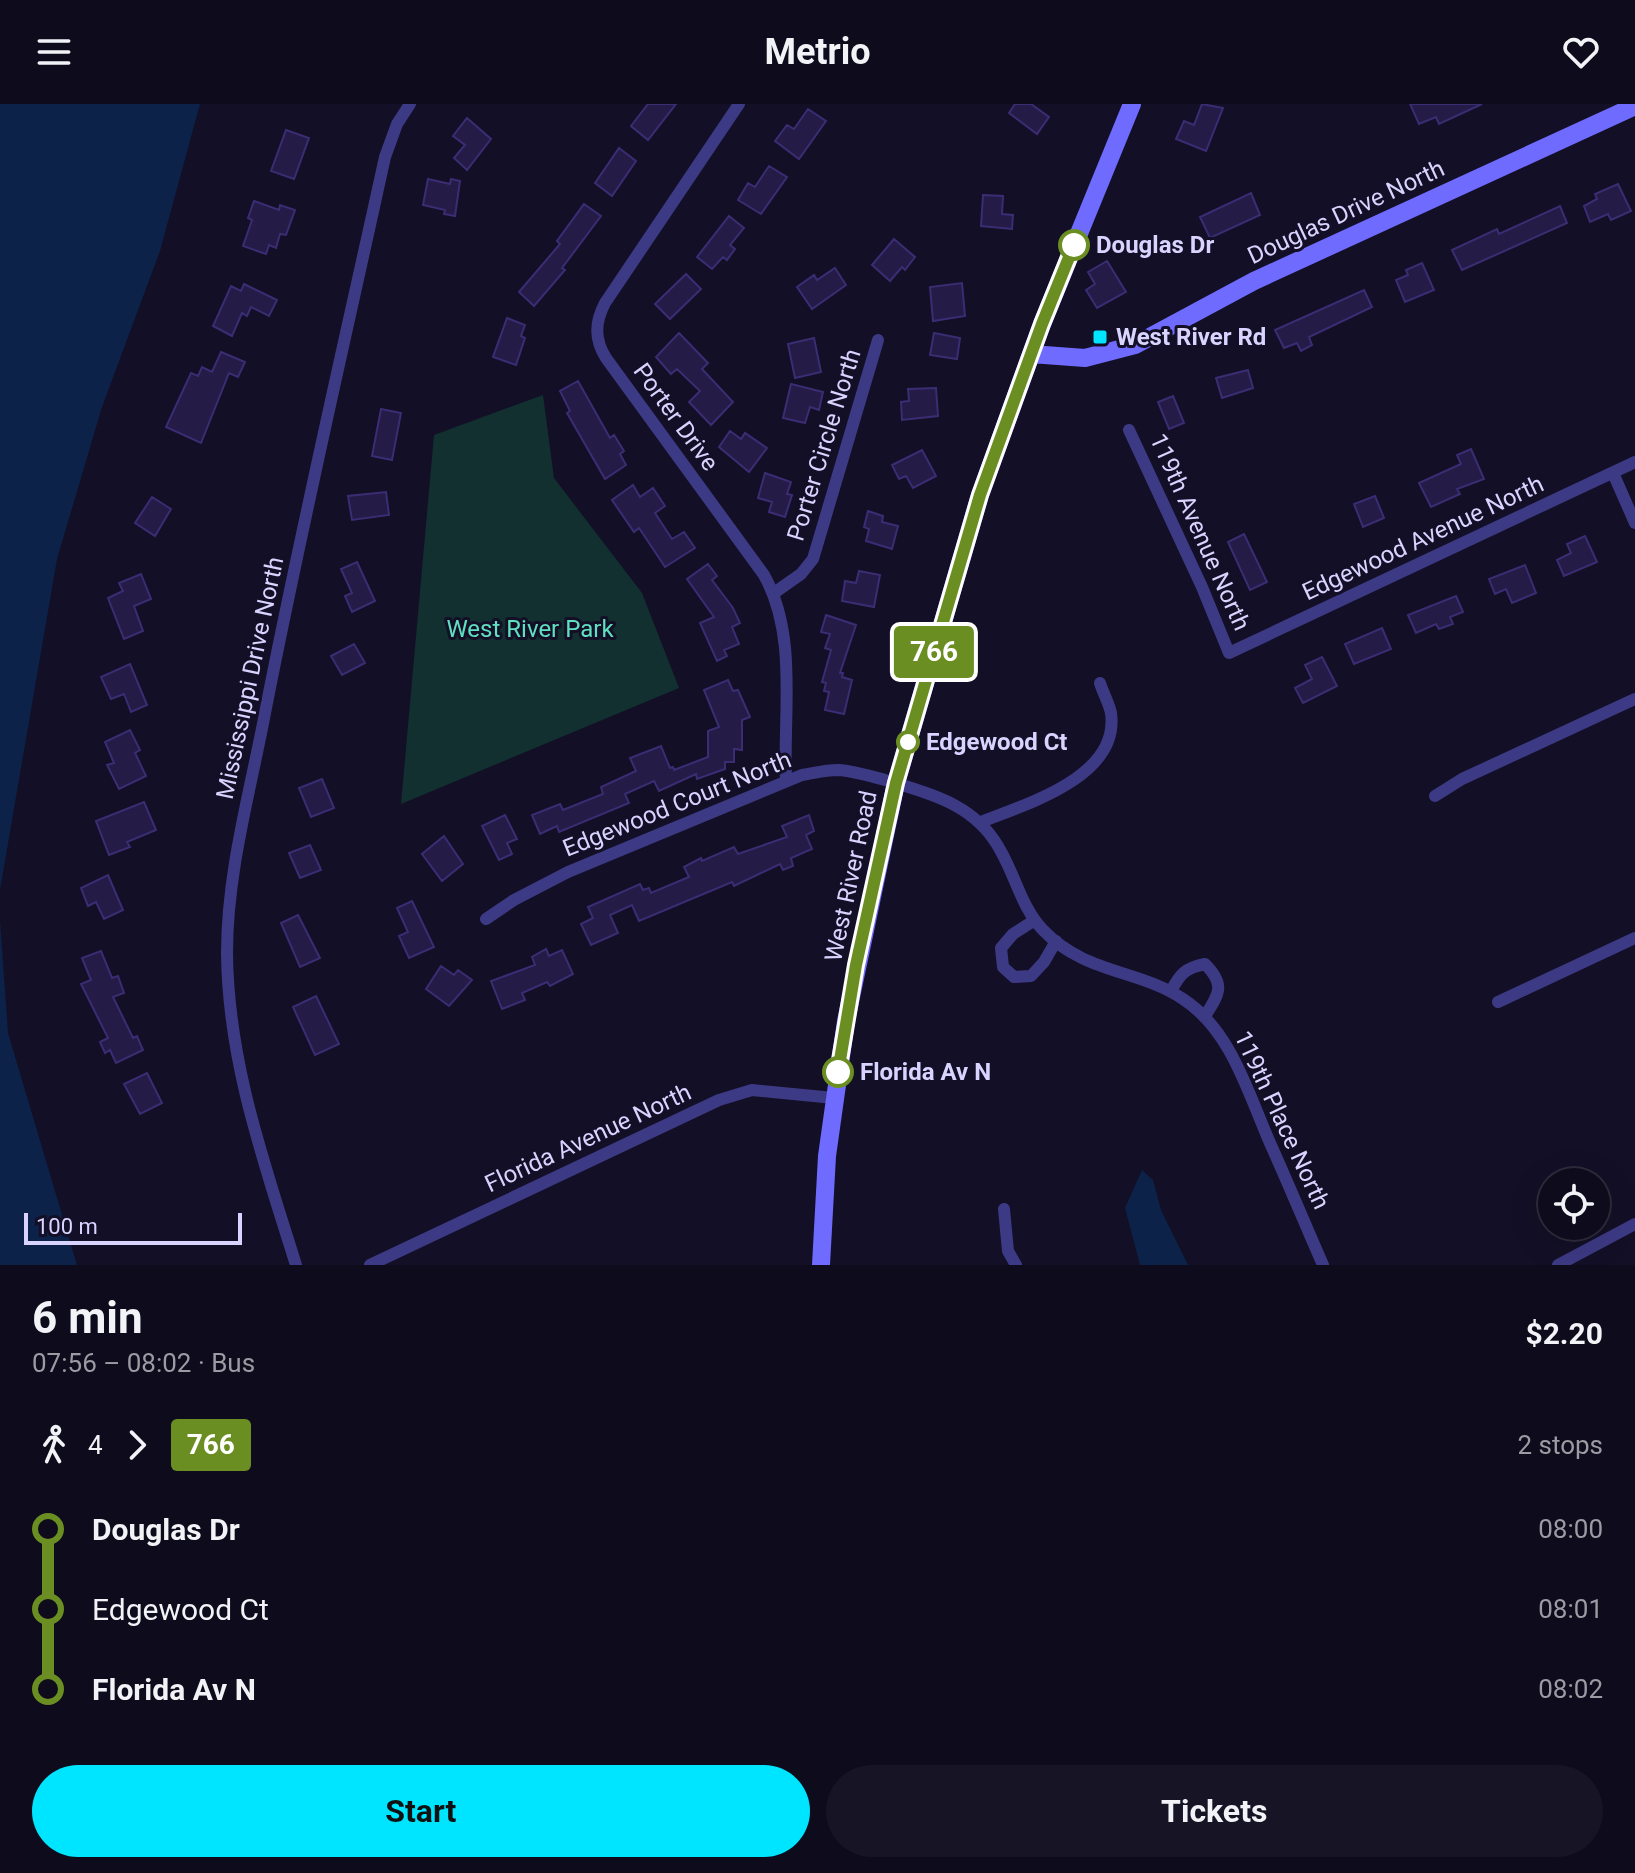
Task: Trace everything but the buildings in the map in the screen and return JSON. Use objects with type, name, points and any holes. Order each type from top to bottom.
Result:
[{"type":"main road","name":"West River Road","points":[[821,1265],[827,1156],[834,1098],[856,965],[896,783],[975,509],[1031,354],[1132,104]]},
{"type":"main road","name":"Douglas Drive North","points":[[1031,354],[1085,358],[1135,345],[1254,281],[1635,106]]},
{"type":"street","name":"Mississippi Drive North","points":[[296,1265],[241,1079],[231,1016],[227,954],[230,891],[304,527],[385,157],[397,124],[410,104]]},
{"type":"street","name":"Porter Drive","points":[[739,104],[605,303],[598,316],[597,339],[606,358],[774,593],[781,619],[785,661],[786,780]]},
{"type":"street","name":"Porter Circle North","points":[[774,593],[801,574],[813,559],[878,340]]},
{"type":"street","name":"119th Avenue North","points":[[1129,430],[1229,653]]},
{"type":"street","name":"Edgewood Avenue North","points":[[1229,653],[1635,462]]},
{"type":"street","points":[[1613,473],[1635,523]]},
{"type":"street","points":[[981,822],[1059,789],[1091,766],[1102,753],[1110,725],[1111,713],[1100,683]]},
{"type":"street","points":[[1435,796],[1462,779],[1635,699]]},
{"type":"street","name":"Edgewood Court North","points":[[486,919],[514,900],[568,872],[786,780],[839,770],[896,783]]},
{"type":"street","name":"119th Place North","points":[[896,783],[950,802],[981,822],[1004,855],[1026,906],[1056,941],[1077,956],[1103,968],[1171,991],[1205,1016],[1232,1057],[1323,1265]]},
{"type":"street","points":[[1035,920],[1013,934],[1001,948],[1003,967],[1014,977],[1031,976],[1044,962],[1056,941]]},
{"type":"street","points":[[1498,1002],[1635,938]]},
{"type":"street","points":[[1171,991],[1180,974],[1190,967],[1205,964],[1217,976],[1219,993],[1205,1016]]},
{"type":"street","name":"Florida Avenue North","points":[[370,1265],[719,1100],[752,1090],[834,1098]]},
{"type":"street","points":[[1004,1209],[1008,1251],[1016,1265]]},
{"type":"street","points":[[1558,1265],[1635,1224]]},
{"type":"green space","name":"West River Park","points":[[543,395],[554,478],[642,593],[679,688],[401,804],[434,435]]},
{"type":"water","points":[[0,104],[200,104],[160,251],[102,407],[57,559],[0,890]]},
{"type":"water","points":[[0,920],[8,1033],[77,1265],[0,1265]]},
{"type":"water","points":[[1142,1170],[1153,1180],[1161,1210],[1188,1265],[1140,1265],[1125,1208]]},
{"type":"bus line","name":"766","points":[[838,1072],[856,965],[896,783],[980,495],[1074,245]]},
{"type":"place","name":"Douglas Dr","points":[[1074,245]]},
{"type":"place","name":"West River Rd","points":[[1100,337]]},
{"type":"place","name":"Edgewood Ct","points":[[908,742]]},
{"type":"place","name":"Florida Av N","points":[[838,1072]]}]
